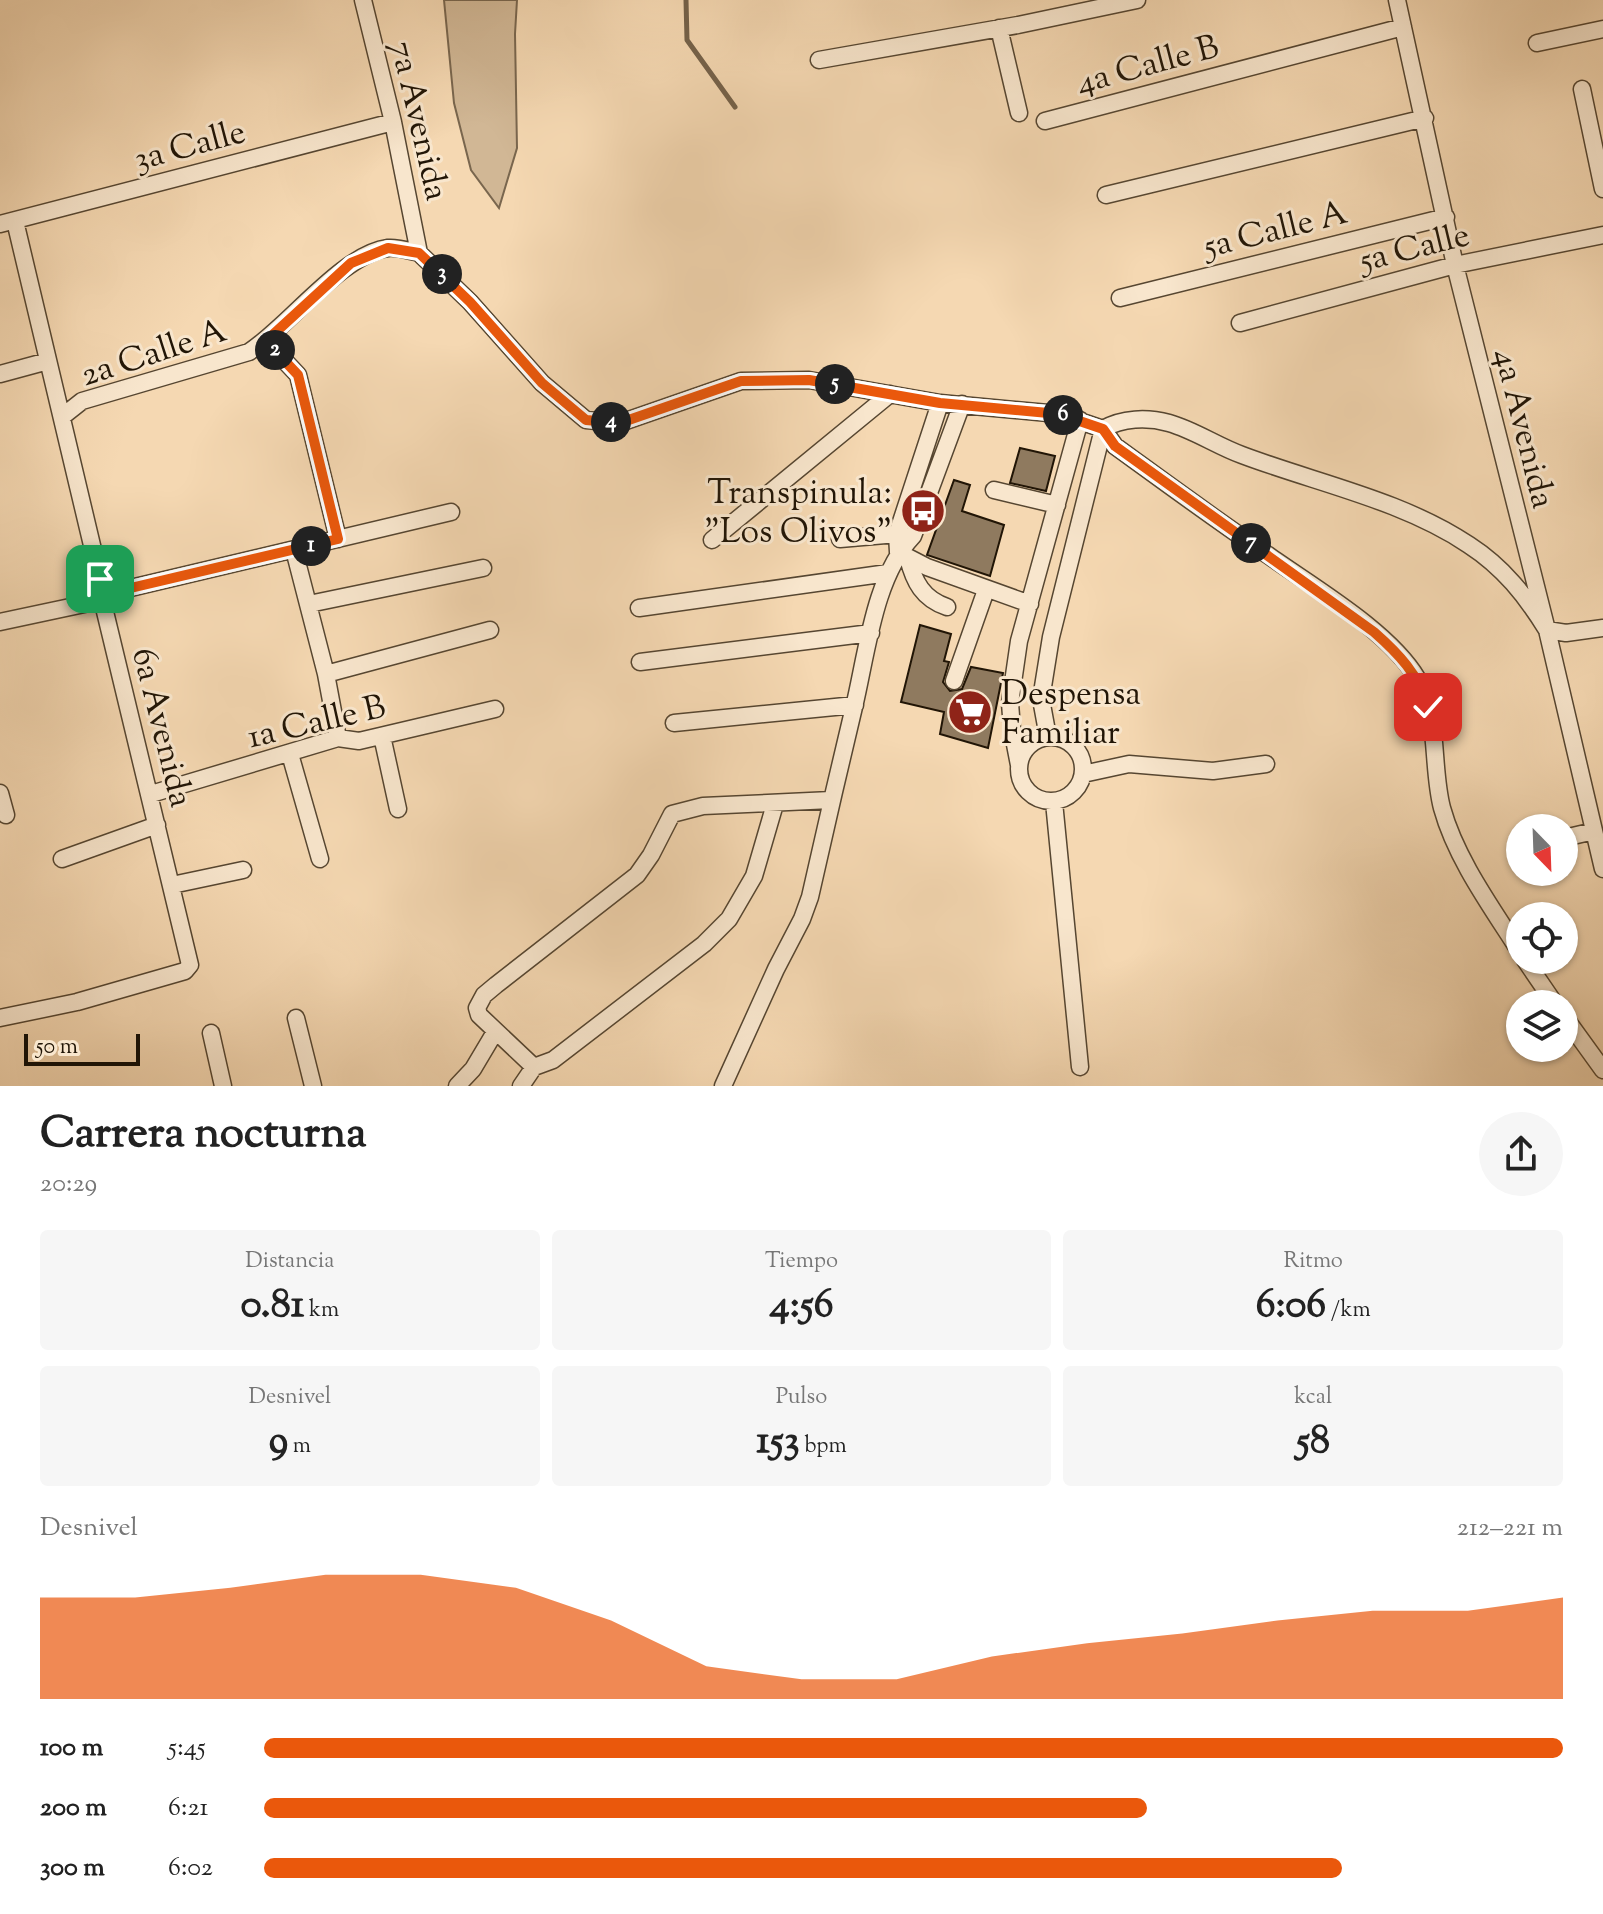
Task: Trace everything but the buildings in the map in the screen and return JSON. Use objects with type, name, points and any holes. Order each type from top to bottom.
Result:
[{"type":"street","name":"7a Avenida","points":[[363,0],[393,122],[419,253]]},
{"type":"street","points":[[819,60],[1137,0]]},
{"type":"street","name":"4a Avenida","points":[[1397,0],[1455,265],[1547,630],[1595,804],[1594,831],[1603,869]]},
{"type":"street","name":"4a Calle B","points":[[1045,121],[1403,27]]},
{"type":"street","points":[[999,28],[1019,113]]},
{"type":"street","points":[[1537,43],[1603,29]]},
{"type":"street","points":[[1582,89],[1603,189]]},
{"type":"street","points":[[1106,195],[1425,118]]},
{"type":"street","name":"3a Calle","points":[[8,223],[393,122]]},
{"type":"street","name":"5a Calle A","points":[[1120,298],[1446,217]]},
{"type":"street","name":"6a Avenida","points":[[0,1018],[77,1002],[190,967],[101,595],[63,416],[8,223]]},
{"type":"street","name":"5a Calle","points":[[1240,323],[1455,265],[1603,235]]},
{"type":"street","name":"2a Calle A","points":[[63,416],[82,401],[249,352],[266,341],[351,263],[388,248],[419,253]]},
{"type":"street","points":[[419,253],[470,302],[542,383],[586,420],[620,423],[741,381],[809,380],[940,403],[1040,411],[1103,429],[1115,446],[1363,623],[1393,648],[1409,667],[1424,692],[1428,707],[1446,818],[1467,864],[1506,929]]},
{"type":"street","points":[[266,341],[298,375],[338,539]]},
{"type":"street","points":[[0,374],[48,361]]},
{"type":"street","points":[[712,540],[890,394]]},
{"type":"street","points":[[911,397],[929,420],[931,433]]},
{"type":"street","points":[[940,403],[897,534],[903,555],[921,589],[935,603],[947,607]]},
{"type":"street","points":[[723,1086],[810,897],[871,633],[888,573],[913,536],[962,404]]},
{"type":"street","points":[[1019,765],[1026,749],[1039,739],[1058,737],[1081,756],[1083,774],[1070,796],[1054,802],[1036,798],[1028,792],[1022,785],[1012,729],[1010,703],[1019,641],[1080,420]]},
{"type":"street","points":[[1048,737],[1041,699],[1051,637],[1103,429],[1114,423],[1130,420],[1167,423],[1241,455],[1346,489],[1466,543],[1511,580],[1528,599],[1547,630],[1566,633],[1603,628]]},
{"type":"street","points":[[994,490],[1057,505]]},
{"type":"street","points":[[0,622],[89,603],[101,595],[451,512]]},
{"type":"street","points":[[840,539],[897,534]]},
{"type":"street","points":[[294,550],[326,674],[338,738]]},
{"type":"street","points":[[903,555],[986,590],[1030,604]]},
{"type":"street","points":[[309,604],[483,568]]},
{"type":"street","points":[[639,608],[888,573]]},
{"type":"street","points":[[954,681],[986,590]]},
{"type":"street","name":"1a Calle B","points":[[326,674],[490,630]]},
{"type":"street","points":[[640,662],[871,633]]},
{"type":"street","points":[[674,723],[855,705]]},
{"type":"street","name":"1a Calle B","points":[[151,794],[338,738],[354,741],[382,736],[495,709]]},
{"type":"street","points":[[382,736],[398,809]]},
{"type":"street","points":[[290,754],[320,859]]},
{"type":"street","points":[[1083,774],[1129,764],[1213,771],[1266,764]]},
{"type":"street","points":[[0,793],[6,815]]},
{"type":"street","points":[[534,1067],[477,1012],[484,995],[637,875],[672,814],[703,806],[831,800]]},
{"type":"street","points":[[1054,802],[1080,1067]]},
{"type":"street","points":[[521,1086],[534,1067],[553,1060],[679,964],[723,925],[740,904],[754,876],[775,804]]},
{"type":"street","points":[[62,859],[157,825]]},
{"type":"street","points":[[1578,835],[1594,831]]},
{"type":"street","points":[[172,885],[243,870]]},
{"type":"street","points":[[296,1018],[313,1086]]},
{"type":"street","points":[[457,1086],[473,1069],[495,1032]]},
{"type":"street","points":[[211,1033],[223,1086]]},
{"type":"street","points":[[1578,1035],[1603,1070]]},
{"type":"shaded area","points":[[444,0],[517,0],[517,148],[499,208],[471,170],[454,103]]},
{"type":"waterway","points":[[686,0],[687,40],[735,107]]},
{"type":"place","name":"Transpinula: \"Los Olivos\"","points":[[923,511]]},
{"type":"place","name":"Despensa Familiar","points":[[970,712]]},
{"type":"route","points":[[100,579],[101,595],[338,539],[301,383],[298,375],[266,341],[351,263],[388,248],[419,253],[470,302],[542,383],[586,420],[620,423],[741,381],[809,380],[940,403],[1059,414],[1103,429],[1115,446],[1393,648],[1417,678],[1428,707]]}]
